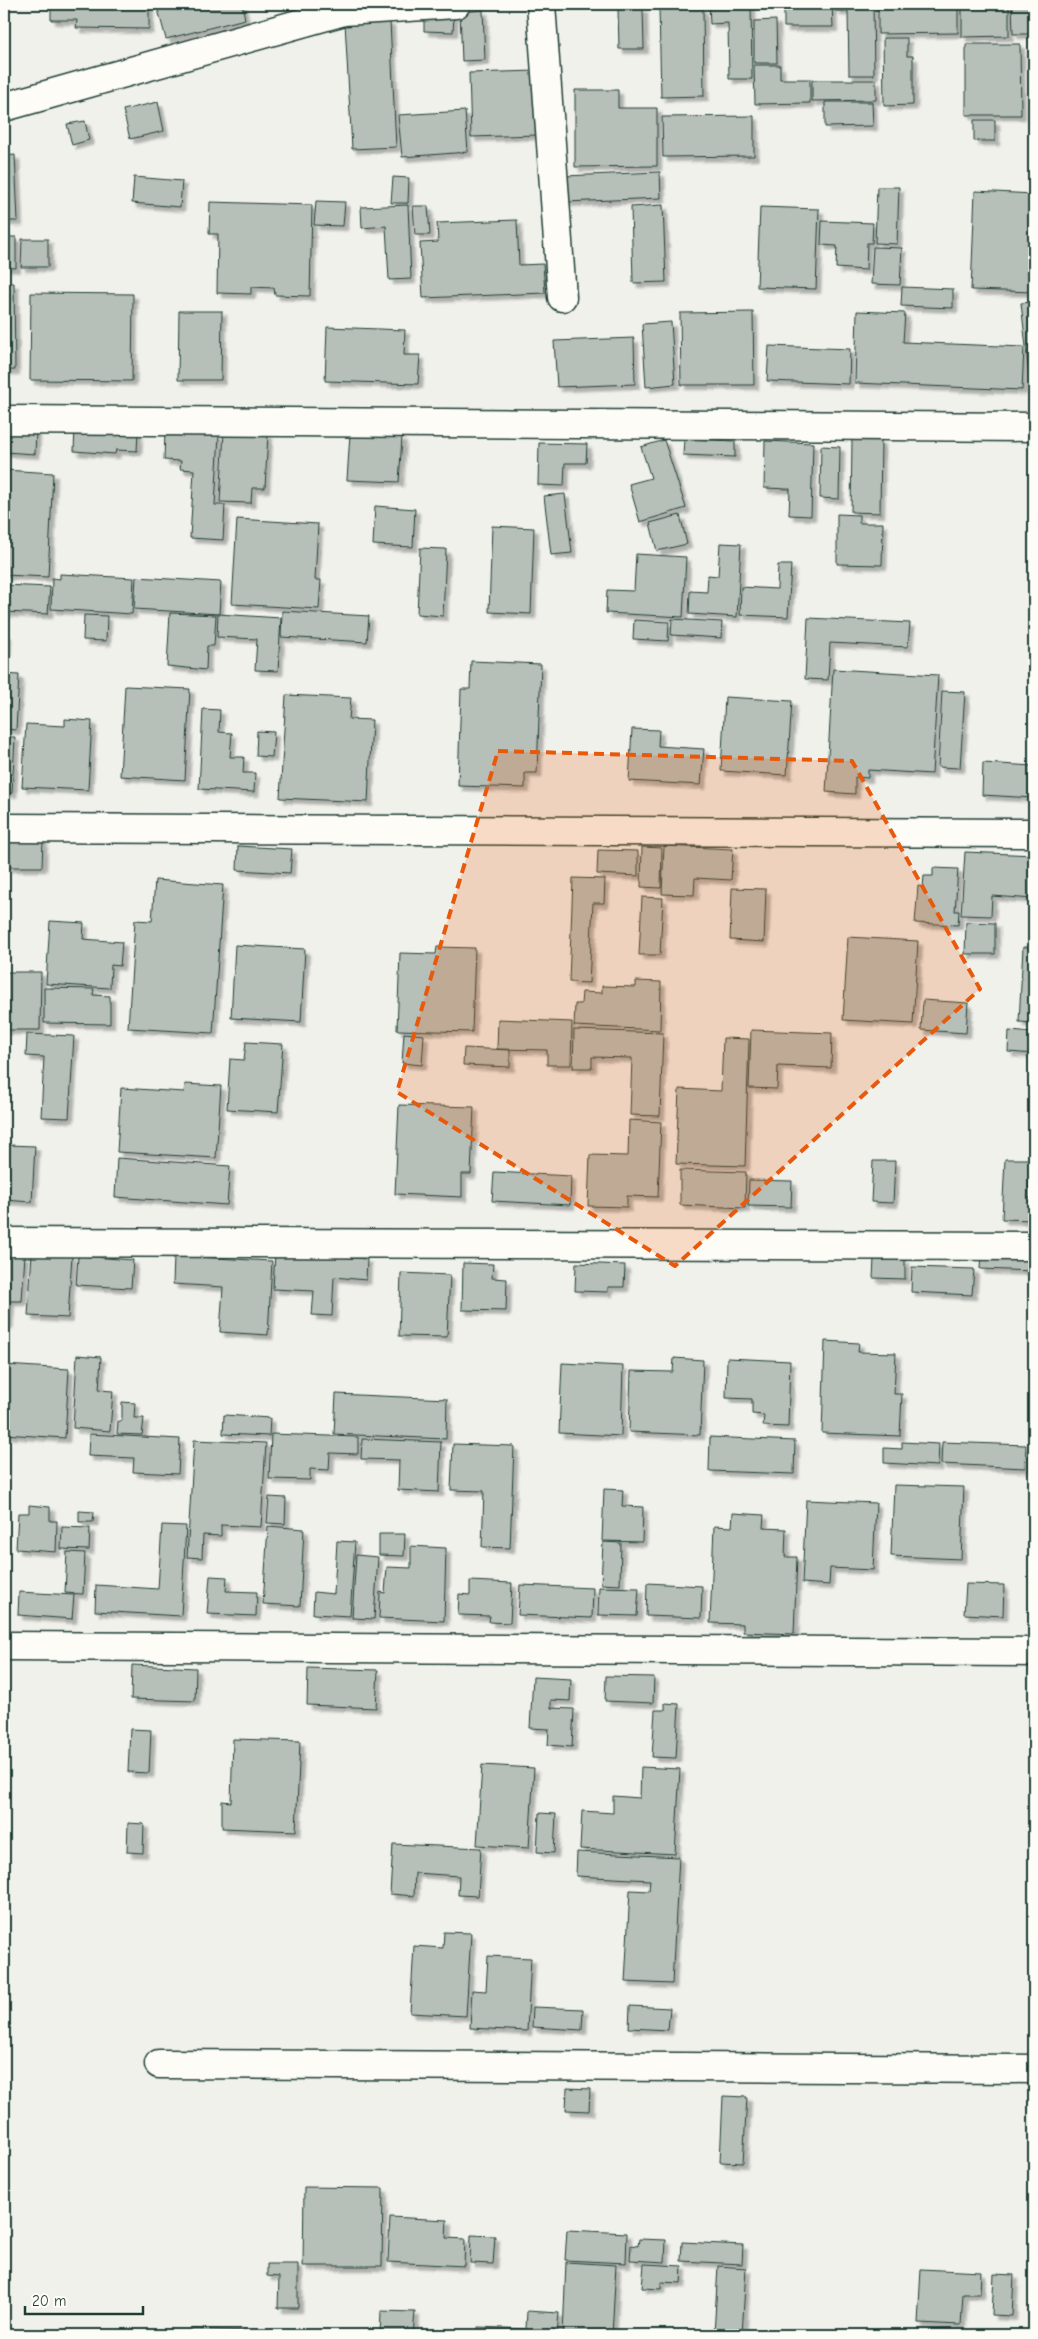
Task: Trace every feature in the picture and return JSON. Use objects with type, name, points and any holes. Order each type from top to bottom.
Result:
[{"type":"street","points":[[4,107],[344,7],[456,4]]},
{"type":"street","points":[[541,4],[562,297]]},
{"type":"street","points":[[4,420],[1034,427]]},
{"type":"street","points":[[4,828],[1034,833]]},
{"type":"street","points":[[4,1242],[1034,1246]]},
{"type":"street","points":[[4,1646],[1034,1652]]},
{"type":"street","points":[[159,2064],[1034,2069]]},
{"type":"highlighted area","points":[[498,751],[852,761],[980,989],[675,1266],[397,1092]]},
{"type":"building","points":[[51,4],[149,4],[149,29],[76,28],[77,20],[51,20]]},
{"type":"building","points":[[165,4],[242,4],[245,19],[166,39],[157,6]]},
{"type":"building","points":[[709,4],[751,4],[752,79],[729,79],[728,23],[710,24]]},
{"type":"building","points":[[784,4],[832,4],[833,27],[784,27]]},
{"type":"building","points":[[836,4],[873,4],[874,75],[849,75],[848,11],[836,11]]},
{"type":"building","points":[[878,4],[958,4],[958,33],[878,34]]},
{"type":"building","points":[[962,4],[1009,4],[1009,36],[962,37]]},
{"type":"building","points":[[1012,4],[1034,4],[1034,34],[1013,34]]},
{"type":"building","points":[[618,8],[643,8],[644,49],[619,49]]},
{"type":"building","points":[[659,8],[703,8],[704,96],[661,97]]},
{"type":"building","points":[[483,10],[485,60],[462,61],[460,12]]},
{"type":"building","points":[[424,14],[454,15],[453,32],[424,31]]},
{"type":"building","points":[[776,20],[777,63],[754,63],[754,21]]},
{"type":"building","points":[[390,21],[396,147],[352,149],[345,23]]},
{"type":"building","points":[[883,38],[907,38],[907,56],[913,56],[913,105],[884,106]]},
{"type":"building","points":[[966,44],[1020,44],[1021,115],[966,115]]},
{"type":"building","points":[[754,65],[780,65],[780,79],[810,79],[810,103],[755,104]]},
{"type":"building","points":[[536,71],[538,135],[471,137],[469,73]]},
{"type":"building","points":[[812,80],[876,80],[876,100],[812,101]]},
{"type":"building","points":[[575,90],[618,90],[618,108],[657,108],[657,166],[575,167]]},
{"type":"building","points":[[158,102],[164,131],[130,139],[123,110]]},
{"type":"building","points":[[825,102],[872,102],[873,126],[825,127]]},
{"type":"building","points":[[465,111],[468,152],[402,157],[398,115]]},
{"type":"building","points":[[754,116],[754,156],[663,157],[662,117]]},
{"type":"building","points":[[974,120],[995,120],[995,141],[974,141]]},
{"type":"building","points":[[85,121],[89,140],[72,145],[67,124]]},
{"type":"building","points":[[15,155],[18,221],[4,221],[4,156]]},
{"type":"building","points":[[660,172],[661,198],[565,202],[564,176]]},
{"type":"building","points":[[134,177],[182,181],[180,207],[132,203]]},
{"type":"building","points":[[393,177],[409,178],[408,203],[391,203]]},
{"type":"building","points":[[877,187],[899,187],[897,244],[875,243]]},
{"type":"building","points":[[975,191],[1034,194],[1034,292],[971,290]]},
{"type":"building","points":[[316,201],[345,202],[343,226],[314,225]]},
{"type":"building","points":[[210,202],[312,205],[310,296],[275,295],[274,288],[251,287],[251,294],[217,293],[218,234],[209,234]]},
{"type":"building","points":[[408,205],[411,279],[389,280],[386,226],[362,228],[361,207]]},
{"type":"building","points":[[663,205],[666,282],[633,283],[631,207]]},
{"type":"building","points":[[413,206],[428,206],[430,235],[415,235]]},
{"type":"building","points":[[760,207],[819,209],[816,289],[757,287]]},
{"type":"building","points":[[517,220],[519,265],[543,264],[545,293],[423,298],[420,243],[438,242],[437,223]]},
{"type":"building","points":[[822,221],[873,223],[872,243],[867,243],[866,270],[836,268],[837,246],[821,245]]},
{"type":"building","points":[[6,237],[16,237],[16,268],[4,267]]},
{"type":"building","points":[[22,239],[48,239],[48,267],[21,267]]},
{"type":"building","points":[[873,247],[902,248],[900,285],[871,284]]},
{"type":"building","points":[[4,283],[14,283],[15,370],[4,370]]},
{"type":"building","points":[[902,287],[953,289],[953,308],[901,306]]},
{"type":"building","points":[[31,293],[133,294],[132,381],[30,380]]},
{"type":"building","points":[[1034,302],[1034,390],[1031,391],[1021,303]]},
{"type":"building","points":[[179,311],[222,311],[221,380],[178,380]]},
{"type":"building","points":[[857,311],[905,313],[903,342],[1024,347],[1022,390],[855,383]]},
{"type":"building","points":[[753,312],[754,385],[681,385],[680,313]]},
{"type":"building","points":[[671,322],[675,384],[646,387],[642,324]]},
{"type":"building","points":[[327,327],[405,330],[404,355],[420,355],[418,384],[325,381]]},
{"type":"building","points":[[634,338],[635,384],[557,387],[554,341]]},
{"type":"building","points":[[769,346],[850,349],[849,384],[767,381]]},
{"type":"building","points":[[75,428],[138,431],[137,451],[116,450],[115,454],[74,451]]},
{"type":"building","points":[[4,429],[36,431],[35,454],[4,452]]},
{"type":"building","points":[[165,431],[219,434],[215,505],[225,505],[223,540],[190,538],[194,470],[180,469],[181,461],[164,460]]},
{"type":"building","points":[[224,432],[268,434],[265,488],[252,488],[251,503],[220,502]]},
{"type":"building","points":[[350,434],[402,437],[399,482],[347,480]]},
{"type":"building","points":[[684,439],[735,441],[735,457],[683,455]]},
{"type":"building","points":[[852,439],[881,440],[880,513],[851,512]]},
{"type":"building","points":[[664,440],[686,508],[640,522],[629,484],[651,478],[641,447]]},
{"type":"building","points":[[765,441],[813,443],[811,516],[789,515],[790,489],[764,488]]},
{"type":"building","points":[[539,443],[587,444],[586,463],[565,463],[564,486],[538,485]]},
{"type":"building","points":[[821,446],[840,447],[839,499],[820,498]]},
{"type":"building","points":[[4,470],[53,473],[48,577],[4,575]]},
{"type":"building","points":[[565,494],[572,553],[551,555],[544,496]]},
{"type":"building","points":[[375,506],[415,509],[413,547],[373,545]]},
{"type":"building","points":[[837,514],[859,515],[859,523],[883,523],[882,565],[837,564]]},
{"type":"building","points":[[680,515],[687,544],[657,551],[650,523]]},
{"type":"building","points":[[237,519],[318,524],[315,580],[321,580],[319,609],[232,604]]},
{"type":"building","points":[[492,526],[534,528],[531,614],[489,612]]},
{"type":"building","points":[[720,543],[741,544],[737,617],[689,614],[690,591],[707,592],[708,575],[718,576]]},
{"type":"building","points":[[420,548],[446,549],[443,616],[417,614]]},
{"type":"building","points":[[636,554],[686,557],[683,617],[606,613],[607,590],[634,591]]},
{"type":"building","points":[[778,565],[791,565],[788,617],[740,615],[741,587],[777,589]]},
{"type":"building","points":[[60,574],[134,578],[132,614],[51,609],[52,578],[60,579]]},
{"type":"building","points":[[136,577],[221,582],[219,614],[134,609]]},
{"type":"building","points":[[4,585],[50,587],[48,614],[4,612]]},
{"type":"building","points":[[282,611],[369,616],[367,642],[281,637]]},
{"type":"building","points":[[170,613],[216,615],[214,646],[207,646],[206,670],[167,666]]},
{"type":"building","points":[[218,614],[281,618],[278,671],[255,670],[257,639],[217,637]]},
{"type":"building","points":[[84,615],[107,616],[106,641],[83,640]]},
{"type":"building","points":[[808,618],[910,623],[908,647],[830,643],[828,680],[805,679]]},
{"type":"building","points":[[672,619],[722,622],[721,638],[671,635]]},
{"type":"building","points":[[634,620],[669,622],[668,641],[633,639]]},
{"type":"building","points":[[4,634],[7,634],[6,652],[4,652]]},
{"type":"building","points":[[471,661],[541,664],[537,773],[525,773],[525,788],[458,786],[461,689],[470,689]]},
{"type":"building","points":[[833,669],[938,675],[932,774],[868,770],[868,778],[855,777],[855,794],[826,792]]},
{"type":"building","points":[[4,674],[19,675],[16,730],[4,729]]},
{"type":"building","points":[[125,686],[190,689],[185,780],[120,776]]},
{"type":"building","points":[[942,691],[965,692],[960,768],[938,767]]},
{"type":"building","points":[[286,695],[351,698],[349,719],[372,720],[368,802],[280,798]]},
{"type":"building","points":[[725,697],[792,701],[787,775],[721,771]]},
{"type":"building","points":[[203,709],[220,710],[219,732],[232,733],[230,757],[244,757],[243,773],[255,773],[254,792],[199,789]]},
{"type":"building","points":[[65,719],[92,721],[88,790],[22,787],[26,724],[65,726]]},
{"type":"building","points":[[632,729],[659,730],[658,746],[704,749],[701,785],[629,781]]},
{"type":"building","points":[[257,731],[274,732],[272,757],[256,756]]},
{"type":"building","points":[[4,737],[15,737],[12,793],[4,792]]},
{"type":"building","points":[[983,763],[1034,766],[1034,798],[982,795]]},
{"type":"building","points":[[4,839],[43,839],[42,867],[4,867]]},
{"type":"building","points":[[238,846],[292,849],[290,873],[237,870]]},
{"type":"building","points":[[664,846],[733,849],[731,880],[695,878],[694,895],[662,894]]},
{"type":"building","points":[[642,847],[662,848],[661,888],[641,887]]},
{"type":"building","points":[[598,850],[638,851],[638,876],[597,874]]},
{"type":"building","points":[[965,852],[1034,855],[1034,899],[992,896],[991,916],[961,915]]},
{"type":"building","points":[[933,868],[958,869],[955,911],[959,911],[958,925],[915,923],[918,886],[923,887],[924,876],[933,876]]},
{"type":"building","points":[[573,878],[605,879],[604,903],[593,903],[589,983],[569,982]]},
{"type":"building","points":[[155,880],[223,885],[213,1033],[128,1028],[135,920],[152,921]]},
{"type":"building","points":[[732,888],[766,889],[764,942],[730,940]]},
{"type":"building","points":[[642,897],[663,898],[660,955],[639,955]]},
{"type":"building","points":[[50,921],[84,923],[83,939],[122,942],[120,966],[111,965],[110,988],[46,984]]},
{"type":"building","points":[[966,922],[995,923],[995,954],[965,954]]},
{"type":"building","points":[[848,937],[918,941],[913,1024],[843,1020]]},
{"type":"building","points":[[235,945],[305,949],[301,1022],[231,1018]]},
{"type":"building","points":[[437,947],[475,948],[472,1032],[397,1030],[400,953],[436,954]]},
{"type":"building","points":[[1023,947],[1034,947],[1034,1023],[1019,1022]]},
{"type":"building","points":[[4,972],[41,972],[40,1030],[4,1030]]},
{"type":"building","points":[[636,981],[661,982],[660,1030],[574,1026],[575,1004],[581,1004],[582,992],[602,993],[602,986],[636,987]]},
{"type":"building","points":[[44,988],[94,989],[93,995],[110,996],[110,1024],[44,1023]]},
{"type":"building","points":[[923,1000],[968,1003],[966,1033],[921,1030]]},
{"type":"building","points":[[498,1019],[572,1022],[571,1065],[547,1065],[547,1050],[497,1049]]},
{"type":"building","points":[[574,1030],[663,1033],[660,1116],[630,1115],[632,1058],[592,1057],[592,1068],[573,1068]]},
{"type":"building","points":[[751,1030],[832,1033],[831,1068],[778,1066],[777,1089],[749,1088]]},
{"type":"building","points":[[1009,1031],[1034,1033],[1034,1054],[1008,1052]]},
{"type":"building","points":[[404,1033],[424,1035],[422,1065],[402,1063]]},
{"type":"building","points":[[27,1034],[74,1036],[69,1118],[41,1117],[44,1057],[26,1056]]},
{"type":"building","points":[[723,1038],[749,1039],[745,1166],[676,1164],[679,1089],[721,1091]]},
{"type":"building","points":[[246,1042],[283,1044],[278,1112],[227,1109],[230,1059],[244,1060]]},
{"type":"building","points":[[464,1048],[510,1050],[510,1067],[463,1065]]},
{"type":"building","points":[[185,1084],[221,1086],[216,1158],[117,1152],[121,1088],[184,1092]]},
{"type":"building","points":[[399,1105],[474,1107],[471,1174],[462,1174],[462,1197],[395,1194]]},
{"type":"building","points":[[629,1120],[661,1122],[658,1197],[627,1196],[627,1207],[588,1206],[590,1155],[628,1156]]},
{"type":"building","points":[[8,1145],[35,1146],[32,1202],[4,1200],[4,1171],[6,1171]]},
{"type":"building","points":[[117,1158],[230,1166],[227,1205],[115,1197]]},
{"type":"building","points":[[1005,1159],[1030,1159],[1028,1198],[1034,1198],[1034,1220],[1002,1219]]},
{"type":"building","points":[[873,1161],[895,1161],[893,1203],[871,1202]]},
{"type":"building","points":[[680,1170],[746,1172],[745,1208],[680,1205]]},
{"type":"building","points":[[494,1172],[571,1176],[570,1205],[492,1201]]},
{"type":"building","points":[[749,1180],[792,1181],[791,1207],[748,1206]]},
{"type":"building","points":[[32,1253],[72,1255],[68,1318],[28,1316]]},
{"type":"building","points":[[275,1253],[367,1259],[366,1280],[334,1277],[332,1316],[312,1315],[314,1291],[273,1289]]},
{"type":"building","points":[[981,1253],[1034,1254],[1034,1271],[980,1269]]},
{"type":"building","points":[[4,1254],[25,1255],[22,1301],[10,1301],[8,1324],[4,1324]]},
{"type":"building","points":[[78,1256],[133,1260],[131,1288],[76,1285]]},
{"type":"building","points":[[174,1256],[272,1261],[268,1335],[220,1332],[223,1287],[173,1284]]},
{"type":"building","points":[[874,1258],[905,1259],[905,1279],[873,1278]]},
{"type":"building","points":[[463,1263],[493,1264],[492,1278],[507,1279],[506,1311],[462,1310]]},
{"type":"building","points":[[576,1263],[625,1265],[624,1287],[608,1287],[608,1292],[575,1291]]},
{"type":"building","points":[[912,1267],[974,1269],[972,1295],[911,1292]]},
{"type":"building","points":[[401,1273],[450,1275],[447,1337],[399,1336]]},
{"type":"building","points":[[825,1341],[859,1343],[858,1352],[896,1353],[894,1394],[902,1394],[900,1436],[822,1433]]},
{"type":"building","points":[[77,1355],[101,1357],[99,1390],[113,1391],[110,1431],[73,1428]]},
{"type":"building","points":[[674,1358],[703,1360],[700,1435],[629,1432],[631,1371],[673,1372]]},
{"type":"building","points":[[727,1358],[790,1361],[788,1427],[763,1426],[764,1415],[752,1414],[752,1399],[726,1398]]},
{"type":"building","points":[[562,1363],[623,1366],[621,1436],[559,1433]]},
{"type":"building","points":[[4,1365],[69,1369],[65,1438],[4,1434]]},
{"type":"building","points":[[336,1394],[447,1399],[446,1439],[334,1434]]},
{"type":"building","points":[[122,1402],[135,1403],[134,1418],[144,1418],[142,1435],[117,1434],[118,1421],[122,1421]]},
{"type":"building","points":[[224,1415],[270,1418],[269,1436],[223,1434]]},
{"type":"building","points":[[89,1434],[180,1439],[178,1474],[133,1472],[134,1458],[88,1456]]},
{"type":"building","points":[[271,1434],[358,1437],[358,1454],[330,1453],[329,1470],[310,1469],[310,1480],[269,1479]]},
{"type":"building","points":[[710,1437],[795,1441],[794,1474],[709,1471]]},
{"type":"building","points":[[362,1439],[441,1442],[439,1492],[398,1490],[399,1460],[361,1459]]},
{"type":"building","points":[[194,1440],[266,1443],[261,1527],[221,1525],[221,1536],[203,1535],[202,1558],[187,1557]]},
{"type":"building","points":[[4,1441],[5,1441],[4,1473]]},
{"type":"building","points":[[902,1442],[939,1444],[938,1466],[884,1463],[884,1448],[902,1449]]},
{"type":"building","points":[[942,1442],[1026,1445],[1025,1468],[941,1464]]},
{"type":"building","points":[[1031,1442],[1034,1442],[1034,1464],[1030,1464]]},
{"type":"building","points":[[453,1444],[514,1446],[510,1548],[482,1547],[484,1491],[451,1490]]},
{"type":"building","points":[[1033,1469],[1034,1535],[1032,1535]]},
{"type":"building","points":[[894,1485],[964,1487],[961,1559],[891,1556]]},
{"type":"building","points":[[604,1489],[623,1490],[622,1506],[643,1507],[642,1542],[602,1541]]},
{"type":"building","points":[[269,1497],[286,1498],[285,1524],[267,1523]]},
{"type":"building","points":[[806,1500],[876,1503],[873,1570],[830,1568],[829,1585],[802,1583]]},
{"type":"building","points":[[29,1505],[50,1507],[50,1521],[57,1521],[56,1552],[16,1549],[18,1513],[29,1513]]},
{"type":"building","points":[[79,1511],[94,1512],[93,1522],[79,1522]]},
{"type":"building","points":[[733,1513],[764,1515],[763,1528],[786,1529],[785,1557],[797,1557],[794,1634],[743,1632],[743,1624],[710,1623],[714,1526],[732,1527]]},
{"type":"building","points":[[162,1525],[186,1526],[181,1616],[95,1611],[96,1585],[158,1589]]},
{"type":"building","points":[[268,1526],[304,1529],[300,1606],[263,1604]]},
{"type":"building","points":[[62,1527],[90,1528],[89,1550],[61,1549]]},
{"type":"building","points":[[379,1534],[405,1534],[404,1556],[379,1555]]},
{"type":"building","points":[[337,1541],[355,1542],[350,1616],[313,1614],[314,1592],[334,1594]]},
{"type":"building","points":[[603,1542],[621,1543],[620,1585],[601,1584]]},
{"type":"building","points":[[411,1546],[446,1548],[444,1621],[379,1618],[380,1592],[385,1593],[387,1567],[411,1568]]},
{"type":"building","points":[[67,1552],[85,1553],[83,1594],[65,1593]]},
{"type":"building","points":[[356,1555],[378,1557],[374,1619],[352,1618]]},
{"type":"building","points":[[210,1576],[227,1577],[226,1591],[257,1592],[256,1616],[207,1614]]},
{"type":"building","points":[[470,1581],[512,1583],[510,1623],[489,1622],[490,1616],[458,1615],[459,1594],[470,1595]]},
{"type":"building","points":[[647,1583],[702,1586],[701,1618],[646,1616]]},
{"type":"building","points":[[966,1584],[1004,1585],[1003,1616],[964,1614]]},
{"type":"building","points":[[520,1585],[593,1588],[592,1618],[518,1615]]},
{"type":"building","points":[[599,1587],[639,1588],[637,1616],[598,1615]]},
{"type":"building","points":[[19,1592],[74,1595],[72,1619],[18,1615]]},
{"type":"building","points":[[132,1665],[196,1668],[195,1701],[131,1699]]},
{"type":"building","points":[[308,1668],[378,1670],[376,1708],[307,1705]]},
{"type":"building","points":[[606,1676],[654,1677],[653,1703],[605,1701]]},
{"type":"building","points":[[533,1677],[571,1679],[570,1701],[551,1700],[551,1708],[574,1709],[572,1747],[548,1745],[549,1729],[530,1728]]},
{"type":"building","points":[[665,1703],[679,1704],[676,1758],[652,1757],[655,1710],[665,1710]]},
{"type":"building","points":[[130,1729],[151,1730],[149,1773],[128,1772]]},
{"type":"building","points":[[233,1739],[300,1741],[296,1831],[222,1828],[222,1801],[231,1802]]},
{"type":"building","points":[[482,1765],[534,1768],[529,1848],[477,1845]]},
{"type":"building","points":[[641,1767],[680,1769],[675,1854],[580,1849],[582,1811],[613,1813],[613,1796],[640,1798]]},
{"type":"building","points":[[539,1813],[556,1814],[554,1853],[537,1852]]},
{"type":"building","points":[[128,1823],[144,1824],[143,1853],[127,1852]]},
{"type":"building","points":[[393,1844],[481,1848],[478,1896],[458,1895],[459,1876],[415,1873],[414,1896],[390,1894]]},
{"type":"building","points":[[577,1852],[679,1857],[672,1984],[625,1982],[630,1890],[649,1891],[650,1880],[576,1876]]},
{"type":"building","points":[[444,1932],[471,1933],[466,2016],[410,2013],[414,1946],[443,1948]]},
{"type":"building","points":[[488,1956],[531,1958],[527,2031],[470,2028],[472,1990],[486,1991]]},
{"type":"building","points":[[630,2006],[670,2008],[668,2030],[629,2028]]},
{"type":"building","points":[[533,2007],[583,2009],[582,2030],[532,2027]]},
{"type":"building","points":[[567,2088],[590,2089],[589,2111],[566,2110]]},
{"type":"building","points":[[723,2096],[747,2097],[743,2163],[720,2162]]},
{"type":"building","points":[[304,2187],[383,2188],[382,2266],[303,2266]]},
{"type":"building","points":[[390,2217],[447,2220],[446,2238],[465,2239],[464,2266],[388,2262]]},
{"type":"building","points":[[567,2230],[627,2233],[626,2263],[565,2260]]},
{"type":"building","points":[[471,2235],[495,2236],[493,2264],[470,2263]]},
{"type":"building","points":[[639,2239],[666,2240],[665,2262],[630,2260],[631,2245],[638,2246]]},
{"type":"building","points":[[682,2242],[743,2245],[742,2264],[681,2261]]},
{"type":"building","points":[[566,2262],[616,2265],[612,2335],[563,2335]]},
{"type":"building","points":[[267,2264],[298,2264],[298,2308],[278,2308],[279,2277],[267,2276]]},
{"type":"building","points":[[644,2264],[682,2266],[681,2283],[661,2282],[661,2289],[642,2288]]},
{"type":"building","points":[[718,2266],[746,2268],[742,2335],[714,2335]]},
{"type":"building","points":[[921,2269],[981,2272],[980,2294],[963,2294],[961,2325],[918,2323]]},
{"type":"building","points":[[994,2274],[1014,2275],[1012,2316],[992,2315]]},
{"type":"building","points":[[381,2311],[415,2312],[413,2335],[380,2335]]},
{"type":"building","points":[[527,2311],[559,2313],[557,2335],[478,2335],[478,2327],[526,2329]]},
{"type":"building","points":[[192,2329],[281,2332],[281,2335],[191,2335]]}]
